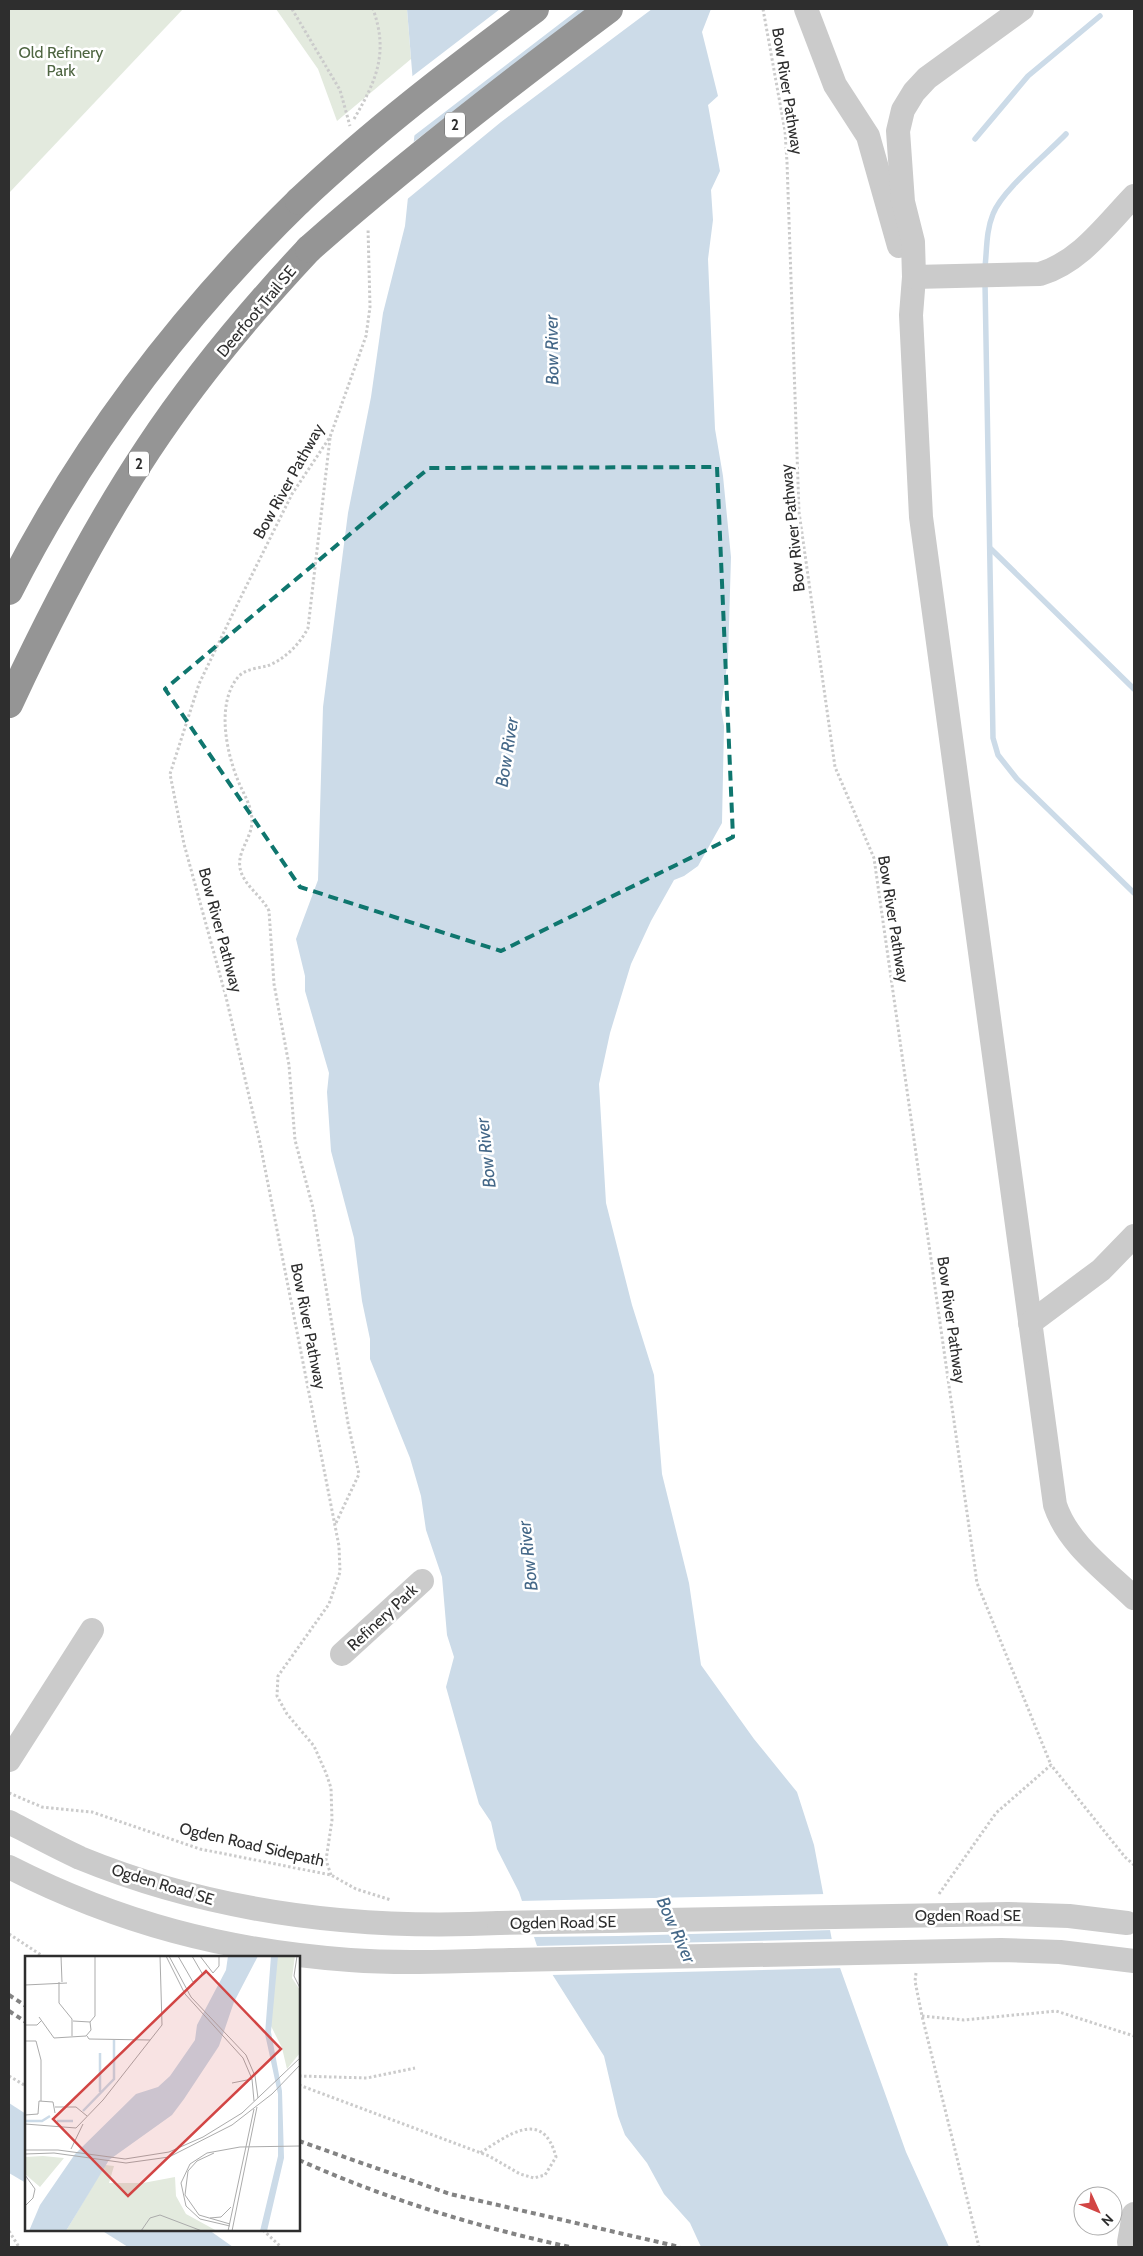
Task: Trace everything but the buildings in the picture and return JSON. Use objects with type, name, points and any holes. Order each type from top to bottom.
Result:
[{"type":"highway","points":[[9,591],[32,545],[70,480],[114,414],[215,287],[342,160],[392,118],[535,9]]},
{"type":"highway","name":"Deerfoot Trail SE","points":[[9,704],[75,569],[148,449],[260,302],[309,249],[419,154],[609,9]]},
{"type":"street","points":[[806,9],[835,85],[868,136],[898,244],[914,276]]},
{"type":"street","points":[[1022,9],[927,78],[914,92],[903,110],[898,130],[902,202],[913,242],[914,276],[910,315],[921,517],[1056,1505],[1061,1522],[1069,1535],[1134,1598]]},
{"type":"street","points":[[914,276],[1040,274],[1052,271],[1064,265],[1079,253],[1134,196]]},
{"type":"street","points":[[1030,1323],[1101,1270],[1134,1236]]},
{"type":"street","name":"Refinery Park","points":[[342,1654],[422,1580]]},
{"type":"street","points":[[9,1760],[92,1630]]},
{"type":"street","name":"Ogden Road SE","points":[[9,1822],[79,1857],[143,1881],[208,1900],[299,1916],[449,1926],[499,1923],[1008,1914],[1069,1916],[1131,1924]]},
{"type":"street","points":[[9,1867],[59,1892],[143,1924],[210,1941],[350,1960],[401,1962],[1001,1950],[1060,1952],[1134,1961]]},
{"type":"street","points":[[1129,2242],[1134,2214]]},
{"type":"path","points":[[292,9],[340,90],[353,135]]},
{"type":"path","points":[[350,126],[373,86],[380,61],[381,43],[373,9]]},
{"type":"path","name":"Bow River Pathway","points":[[763,9],[785,131],[800,512],[835,767],[874,858],[978,1583],[1051,1765]]},
{"type":"path","name":"Bow River Pathway","points":[[331,1875],[326,1860],[332,1820],[331,1788],[314,1746],[287,1714],[277,1696],[278,1676],[329,1604],[340,1572],[335,1524],[260,1143],[226,997],[184,844],[170,774],[199,684],[234,609],[292,494],[330,437],[366,336],[370,307],[367,222]]},
{"type":"path","points":[[330,437],[308,628],[301,642],[286,655],[270,665],[249,670],[240,676],[233,686],[227,704],[225,735],[237,779],[249,805],[252,821],[250,834],[241,853],[240,867],[243,877],[264,901],[269,912],[274,984],[289,1065],[295,1140],[313,1208],[348,1423],[359,1474],[335,1524]]},
{"type":"path","name":"Ogden Road Sidepath","points":[[9,1793],[42,1807],[92,1812],[200,1849],[331,1875],[356,1889],[396,1901]]},
{"type":"path","points":[[9,1934],[42,1956]]},
{"type":"path","points":[[922,2016],[964,2020],[1056,2011],[1134,2036]]},
{"type":"path","points":[[300,2076],[367,2078],[415,2068]]},
{"type":"path","points":[[9,2076],[25,2085]]},
{"type":"path","points":[[300,2085],[480,2153],[520,2174],[534,2178],[545,2176],[556,2157],[553,2145],[544,2134],[534,2129],[506,2135],[480,2153]]},
{"type":"path","points":[[9,2231],[19,2247]]},
{"type":"path","points":[[264,2231],[281,2247]]},
{"type":"highlighted area","points":[[717,467],[733,837],[501,951],[300,887],[165,689],[429,468]]},
{"type":"green space","name":"Old Refinery Park","points":[[9,9],[183,9],[9,193]]},
{"type":"green space","points":[[276,9],[407,9],[411,59],[337,121],[318,69]]},
{"type":"water","name":"Bow River","points":[[407,9],[711,9],[702,32],[718,96],[708,105],[720,171],[711,190],[713,220],[708,259],[715,429],[723,476],[731,557],[728,658],[721,708],[724,726],[722,823],[698,866],[684,876],[674,880],[651,921],[631,964],[610,1033],[599,1084],[606,1203],[632,1305],[654,1375],[662,1474],[689,1583],[701,1665],[754,1739],[797,1792],[814,1845],[834,1951],[906,2152],[949,2247],[701,2247],[690,2223],[664,2194],[647,2163],[625,2135],[618,2116],[604,2056],[540,1955],[519,1892],[497,1849],[491,1822],[479,1804],[446,1687],[454,1657],[447,1635],[442,1577],[426,1530],[421,1496],[410,1458],[370,1359],[370,1339],[362,1301],[354,1238],[331,1151],[327,1092],[329,1073],[305,991],[305,976],[296,939],[318,880],[323,707],[348,513],[371,397],[383,313],[405,226],[416,120]]},
{"type":"water","points":[[9,2103],[25,2113],[25,2182],[9,2173]]},
{"type":"water","points":[[103,2231],[210,2231],[233,2247],[128,2247]]},
{"type":"pier","points":[[500,9],[579,9],[411,138],[413,120],[410,78]]},
{"type":"pier","points":[[587,9],[652,9],[501,122],[405,201],[411,144]]},
{"type":"pier","points":[[826,1894],[833,1930],[618,1936],[531,1937],[519,1901]]},
{"type":"pier","points":[[834,1939],[843,1968],[550,1975],[535,1946]]},
{"type":"waterway","points":[[975,139],[1028,76],[1100,16]]},
{"type":"waterway","points":[[985,267],[989,227],[998,204],[1015,183],[1066,134]]},
{"type":"waterway","points":[[985,283],[993,738],[998,755],[1017,779],[1134,893]]},
{"type":"waterway","points":[[991,549],[1134,689]]},
{"type":"railway","points":[[9,1995],[25,2005]]},
{"type":"railway","points":[[9,2011],[25,2021]]},
{"type":"railway","points":[[300,2141],[450,2194],[680,2247]]},
{"type":"railway","points":[[300,2160],[365,2187],[432,2211],[570,2247]]}]
